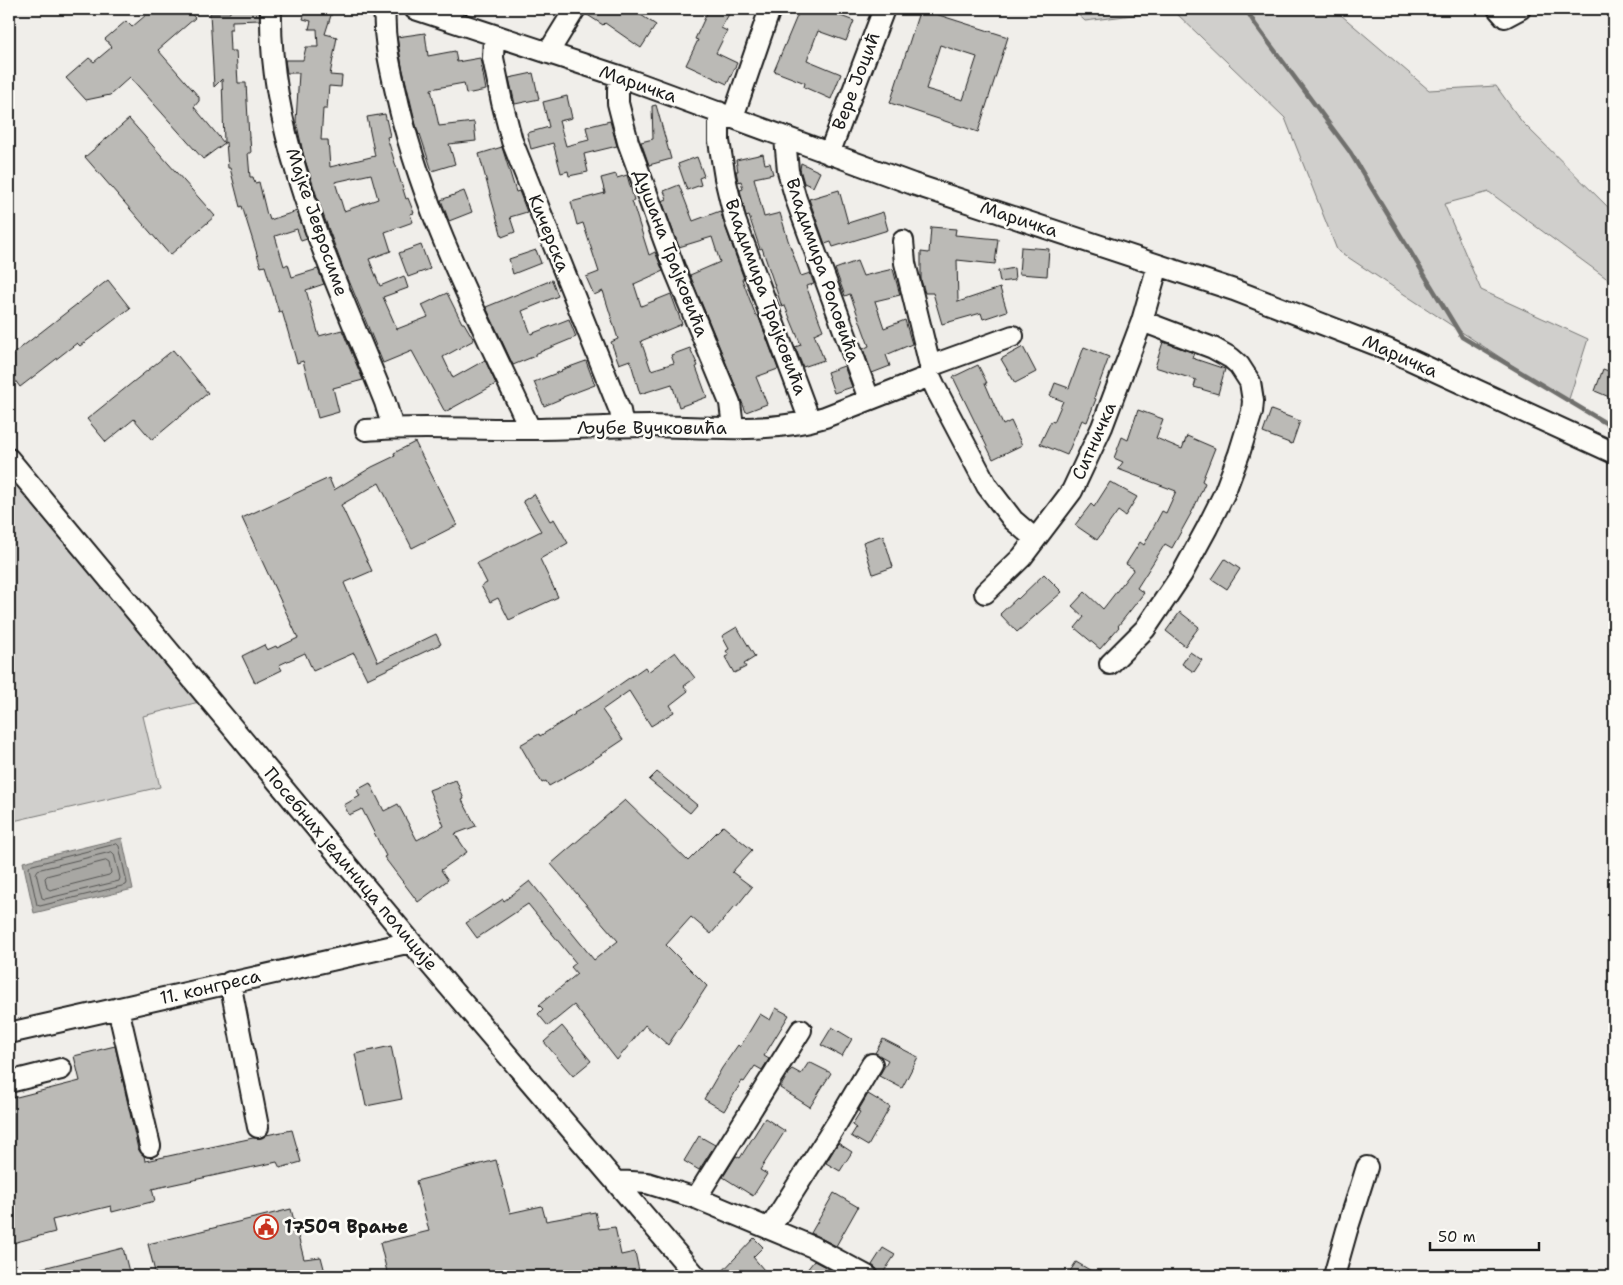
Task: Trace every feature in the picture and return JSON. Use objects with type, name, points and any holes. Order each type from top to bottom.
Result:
[{"type":"street","name":"Мајке Јевросиме","points":[[271,9],[270,26],[277,89],[294,166],[320,240],[385,402],[393,428]]},
{"type":"street","points":[[385,9],[384,22],[388,55],[410,151],[449,253],[530,429]]},
{"type":"street","name":"Маричка","points":[[417,9],[619,76],[913,184],[1234,290],[1387,349],[1614,453]]},
{"type":"street","points":[[548,53],[575,9]]},
{"type":"street","points":[[726,115],[770,9]]},
{"type":"street","name":"Вере Јоцић","points":[[829,154],[884,9]]},
{"type":"street","name":"Кичерска","points":[[494,35],[493,58],[512,141],[620,411],[623,426]]},
{"type":"street","name":"Душана Трајковића","points":[[619,76],[618,103],[628,142],[675,270],[730,403],[733,428]]},
{"type":"street","name":"Владимира Трајковића","points":[[726,115],[720,150],[735,220],[810,421]]},
{"type":"street","name":"Владимира Роловића","points":[[785,138],[788,171],[796,198],[869,399]]},
{"type":"street","points":[[903,241],[905,263],[936,391],[987,486],[1013,520],[1035,539]]},
{"type":"street","name":"Ситничка","points":[[985,593],[1022,557],[1072,491],[1102,428],[1142,321],[1158,265]]},
{"type":"street","points":[[1110,664],[1144,630],[1182,574],[1199,544],[1224,494],[1247,427],[1253,400],[1250,382],[1239,365],[1231,358],[1213,348],[1142,321]]},
{"type":"street","name":"Љубе Вучковића","points":[[366,430],[393,428],[530,429],[623,426],[733,428],[783,426],[810,421],[869,399],[1013,336]]},
{"type":"street","name":"Посебних јединица полиције","points":[[9,459],[411,942],[696,1276]]},
{"type":"street","name":"11. конгреса","points":[[9,1033],[411,942]]},
{"type":"street","points":[[230,982],[258,1127]]},
{"type":"street","points":[[118,1008],[150,1146]]},
{"type":"street","points":[[696,1198],[801,1030]]},
{"type":"street","points":[[770,1228],[872,1064]]},
{"type":"street","points":[[9,1082],[61,1069]]},
{"type":"street","points":[[1334,1276],[1367,1167]]},
{"type":"street","points":[[615,1181],[647,1183],[696,1198],[831,1255],[867,1276]]},
{"type":"shaded area","points":[[1072,9],[1334,9],[1429,90],[1496,86],[1522,122],[1614,213],[1613,283],[1489,192],[1444,204],[1481,290],[1588,339],[1568,402],[1337,250],[1285,118],[1173,10],[1085,21]]},
{"type":"shaded area","points":[[9,477],[199,702],[143,716],[160,787],[9,822]]},
{"type":"water","points":[[122,838],[133,889],[34,913],[23,862]]},
{"type":"building","points":[[153,9],[187,9],[195,18],[158,50],[199,97],[199,101],[194,107],[224,143],[222,79],[214,87],[210,13],[230,13],[230,9],[259,9],[260,20],[232,21],[232,29],[229,29],[230,51],[236,51],[238,83],[246,83],[251,153],[248,153],[250,177],[253,177],[255,183],[259,182],[270,220],[297,211],[307,239],[301,241],[297,229],[275,236],[284,266],[288,264],[292,277],[318,269],[324,284],[306,290],[319,336],[342,330],[363,380],[333,388],[339,412],[318,418],[303,361],[297,363],[282,311],[279,312],[265,266],[261,267],[242,206],[240,207],[230,168],[228,168],[226,142],[203,159],[130,77],[110,95],[86,100],[66,78],[89,58],[94,62],[112,47],[105,39],[126,21],[132,27]]},
{"type":"building","points":[[306,9],[333,9],[325,34],[337,37],[330,75],[342,76],[341,87],[329,86],[327,109],[323,109],[321,140],[328,140],[330,167],[375,156],[367,117],[385,114],[390,136],[387,137],[406,199],[408,198],[414,213],[410,214],[413,222],[385,232],[391,251],[369,259],[380,286],[404,276],[408,288],[383,297],[397,329],[428,317],[422,305],[447,293],[462,323],[464,323],[474,340],[443,357],[453,378],[485,360],[496,384],[445,412],[412,351],[383,363],[346,276],[320,206],[304,157],[296,121],[299,73],[287,73],[285,60],[303,60],[306,47],[318,47],[317,29],[309,29],[311,21],[303,19]],"holes":[[[371,174],[378,199],[344,211],[335,182]]]},
{"type":"building","points":[[587,9],[632,9],[656,25],[641,48],[605,23],[603,25],[586,14]]},
{"type":"building","points":[[709,9],[732,9],[721,28],[727,31],[716,53],[737,63],[727,84],[686,65],[698,40],[695,39]]},
{"type":"building","points":[[800,9],[822,9],[854,21],[846,41],[818,31],[807,60],[841,74],[831,99],[804,87],[805,83],[774,71]]},
{"type":"building","points":[[920,9],[1008,37],[978,132],[890,103]],"holes":[[[940,45],[977,57],[963,100],[926,89]]]},
{"type":"building","points":[[425,33],[428,56],[455,51],[457,62],[480,58],[486,90],[466,94],[464,83],[431,89],[439,126],[474,122],[476,141],[449,144],[455,164],[432,171],[417,129],[397,37]]},
{"type":"building","points":[[533,73],[539,99],[515,104],[509,78]]},
{"type":"building","points":[[567,96],[572,118],[559,121],[566,146],[589,140],[586,127],[610,121],[617,146],[584,154],[588,172],[569,176],[568,171],[561,173],[553,143],[531,149],[527,133],[549,127],[543,102]]},
{"type":"building","points":[[656,105],[671,159],[649,165],[641,142],[653,139],[652,106]]},
{"type":"building","points":[[129,119],[215,216],[170,255],[85,157]]},
{"type":"building","points":[[502,147],[516,192],[519,191],[527,212],[510,217],[515,232],[502,237],[479,154]]},
{"type":"building","points":[[763,154],[765,164],[770,163],[773,174],[754,178],[764,217],[780,213],[801,276],[810,273],[814,284],[806,286],[823,330],[814,334],[824,360],[803,367],[795,347],[801,345],[785,306],[782,307],[749,216],[746,217],[740,190],[743,189],[741,181],[738,182],[736,160]]},
{"type":"building","points":[[697,157],[704,176],[699,178],[701,185],[687,190],[678,164]]},
{"type":"building","points":[[801,163],[820,172],[813,187],[804,183],[800,169]]},
{"type":"building","points":[[616,174],[617,178],[627,175],[634,200],[632,201],[649,255],[655,252],[663,271],[634,284],[641,306],[671,294],[682,324],[641,341],[651,370],[674,363],[671,355],[690,348],[698,366],[696,367],[707,397],[679,407],[672,384],[640,394],[630,360],[619,364],[611,342],[618,339],[603,291],[594,295],[586,277],[599,272],[583,223],[577,225],[571,202],[605,193],[601,178]]},
{"type":"building","points":[[679,185],[693,221],[720,211],[744,279],[742,279],[778,369],[756,377],[767,404],[746,412],[690,275],[720,262],[712,237],[679,247],[662,201],[667,199],[664,191]]},
{"type":"building","points":[[839,190],[848,223],[883,212],[888,230],[833,247],[831,242],[825,244],[809,199]]},
{"type":"building","points":[[464,191],[472,212],[449,221],[441,200]]},
{"type":"building","points":[[931,227],[956,229],[955,235],[998,239],[995,264],[957,260],[958,302],[1000,288],[1007,311],[983,319],[981,313],[942,324],[933,293],[925,293],[921,280],[921,252],[929,253]]},
{"type":"building","points":[[421,245],[430,269],[408,277],[399,253]]},
{"type":"building","points":[[1021,247],[1049,249],[1047,276],[1019,274]]},
{"type":"building","points":[[536,250],[541,263],[513,274],[509,259]]},
{"type":"building","points":[[857,261],[863,276],[893,269],[900,295],[875,301],[884,328],[905,320],[912,344],[886,355],[890,366],[872,373],[863,349],[869,346],[850,294],[845,296],[835,269]]},
{"type":"building","points":[[1014,268],[1015,280],[1000,282],[998,271]]},
{"type":"building","points":[[108,280],[130,308],[80,346],[77,343],[20,387],[9,372],[9,357]]},
{"type":"building","points":[[552,280],[558,296],[522,311],[531,334],[569,319],[576,337],[513,365],[486,307]]},
{"type":"building","points":[[1163,342],[1194,353],[1192,358],[1225,369],[1218,394],[1194,387],[1196,380],[1155,367]]},
{"type":"building","points":[[1023,347],[1036,372],[1015,383],[1001,359]]},
{"type":"building","points":[[1084,347],[1109,357],[1087,422],[1082,420],[1067,455],[1040,444],[1051,421],[1054,422],[1063,401],[1050,396],[1055,383],[1069,388]]},
{"type":"building","points":[[173,350],[208,393],[152,440],[134,419],[106,442],[87,419]]},
{"type":"building","points":[[586,361],[595,385],[544,406],[534,382]]},
{"type":"building","points":[[978,365],[1003,425],[1011,421],[1022,445],[993,459],[953,377]]},
{"type":"building","points":[[844,366],[852,387],[834,393],[827,372]]},
{"type":"building","points":[[1603,369],[1614,373],[1614,399],[1595,391]]},
{"type":"building","points":[[1138,410],[1163,419],[1156,438],[1182,449],[1187,436],[1215,448],[1202,481],[1205,483],[1194,508],[1172,548],[1165,544],[1137,588],[1144,593],[1100,649],[1075,628],[1084,617],[1072,606],[1085,592],[1103,609],[1134,569],[1126,564],[1140,542],[1144,545],[1162,511],[1166,513],[1176,491],[1118,469],[1123,462],[1114,458],[1122,437],[1128,440]]},
{"type":"building","points":[[1271,410],[1300,421],[1292,444],[1263,433]]},
{"type":"building","points":[[415,442],[457,525],[412,548],[379,483],[341,505],[372,571],[344,583],[378,662],[436,634],[441,644],[367,679],[354,653],[313,671],[305,653],[279,665],[282,670],[255,683],[242,656],[264,645],[267,650],[276,646],[277,648],[298,638],[242,518],[329,478],[334,490],[372,467],[395,456],[394,453]]},
{"type":"building","points":[[1110,482],[1137,497],[1125,516],[1118,511],[1097,540],[1075,525],[1091,504],[1094,507]]},
{"type":"building","points":[[534,494],[550,521],[554,519],[568,543],[540,559],[558,597],[509,620],[498,598],[490,602],[481,586],[487,583],[477,563],[541,531],[523,501]]},
{"type":"building","points":[[883,535],[893,567],[873,574],[863,542]]},
{"type":"building","points":[[1225,559],[1240,569],[1227,589],[1212,579]]},
{"type":"building","points":[[1044,574],[1062,592],[1017,632],[1000,614]]},
{"type":"building","points":[[1180,612],[1199,627],[1185,646],[1166,631]]},
{"type":"building","points":[[737,627],[755,657],[744,664],[746,667],[734,673],[725,657],[729,655],[726,651],[729,649],[722,636]]},
{"type":"building","points":[[675,652],[695,678],[684,686],[688,691],[670,705],[674,712],[651,726],[629,691],[602,710],[623,740],[581,768],[549,786],[546,781],[542,783],[520,745],[539,734],[540,736],[596,701],[645,667],[648,672]]},
{"type":"building","points":[[1190,652],[1202,660],[1194,672],[1182,664]]},
{"type":"building","points":[[657,772],[697,805],[690,813],[649,780]]},
{"type":"building","points":[[456,780],[464,799],[462,800],[476,826],[455,834],[467,852],[441,870],[448,880],[418,902],[384,857],[386,856],[362,809],[349,815],[344,805],[360,796],[357,790],[370,783],[384,811],[398,804],[417,840],[444,826],[429,790]]},
{"type":"building","points":[[625,800],[688,861],[723,826],[752,850],[732,872],[752,887],[711,934],[691,917],[666,945],[707,986],[668,1045],[645,1025],[617,1060],[574,1005],[548,1026],[538,1014],[543,1009],[539,1005],[577,974],[571,967],[576,963],[528,904],[477,938],[466,923],[503,899],[504,901],[530,881],[594,960],[618,941],[551,864]]},
{"type":"building","points":[[776,1008],[789,1015],[764,1056],[769,1059],[762,1070],[755,1066],[744,1082],[742,1081],[724,1111],[704,1099],[722,1068],[738,1045],[740,1047],[760,1014],[770,1020]]},
{"type":"building","points":[[562,1026],[591,1061],[573,1076],[544,1042]]},
{"type":"building","points":[[832,1027],[852,1039],[842,1056],[821,1045]]},
{"type":"building","points":[[883,1039],[918,1057],[902,1088],[879,1076],[888,1060],[875,1053]]},
{"type":"building","points":[[115,1046],[138,1149],[144,1156],[145,1161],[292,1130],[301,1162],[280,1168],[277,1162],[152,1189],[155,1201],[112,1212],[111,1206],[52,1220],[55,1232],[9,1244],[9,1099],[80,1081],[74,1056]]},
{"type":"building","points":[[391,1046],[402,1099],[366,1106],[355,1054]]},
{"type":"building","points":[[809,1062],[831,1073],[810,1107],[780,1088],[792,1069],[801,1074]]},
{"type":"building","points":[[868,1094],[890,1107],[868,1146],[851,1136],[856,1128],[852,1125]]},
{"type":"building","points":[[765,1118],[785,1131],[760,1170],[767,1174],[753,1196],[723,1177],[736,1156],[740,1158]]},
{"type":"building","points":[[699,1136],[715,1145],[699,1170],[684,1161]]},
{"type":"building","points":[[838,1143],[852,1152],[840,1171],[826,1163]]},
{"type":"building","points":[[496,1160],[510,1213],[542,1206],[546,1221],[595,1212],[599,1229],[615,1227],[621,1255],[635,1252],[640,1276],[388,1276],[380,1243],[429,1231],[416,1181]]},
{"type":"building","points":[[834,1193],[858,1207],[836,1246],[811,1233]]},
{"type":"building","points":[[291,1209],[304,1259],[321,1257],[326,1276],[156,1276],[148,1244]]},
{"type":"building","points":[[754,1238],[763,1247],[753,1257],[769,1276],[718,1276]]},
{"type":"building","points":[[123,1248],[130,1276],[27,1276],[27,1272]]},
{"type":"building","points":[[883,1248],[895,1255],[881,1276],[872,1265]]},
{"type":"building","points":[[814,1261],[833,1271],[839,1276],[802,1276]]},
{"type":"building","points":[[1076,1262],[1100,1276],[1067,1276]]},
{"type":"waterway","points":[[1246,9],[1255,24],[1350,152],[1462,337],[1614,428]]},
{"type":"place","name":"17509 Врање","points":[[266,1227]]}]
